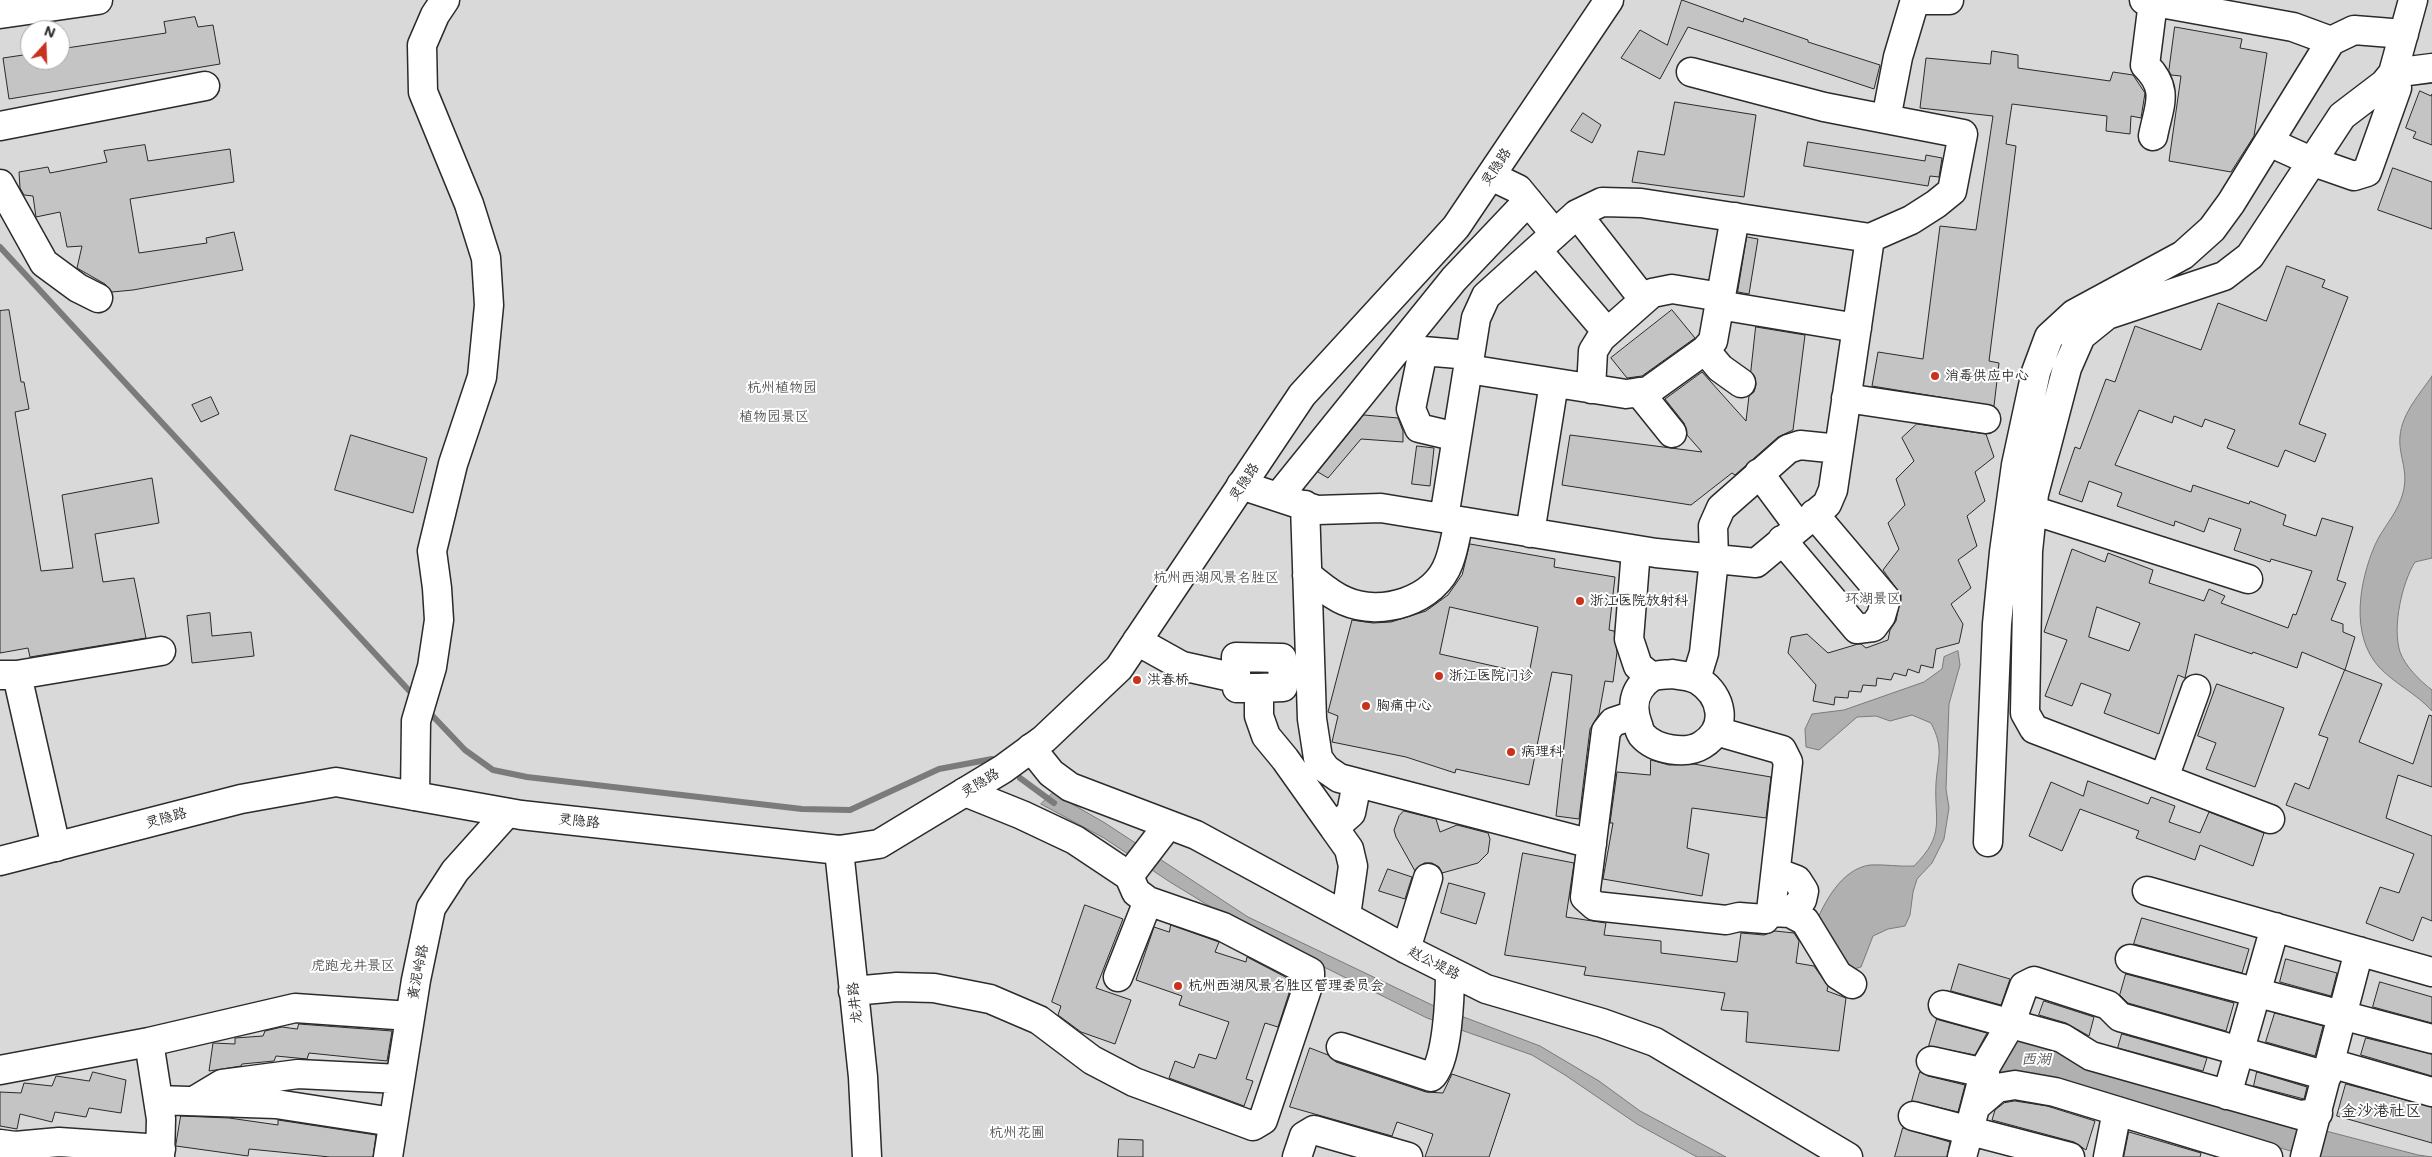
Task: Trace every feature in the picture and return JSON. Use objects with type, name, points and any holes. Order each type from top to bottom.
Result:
[{"type":"street","points":[[0,14],[98,0]]},
{"type":"street","points":[[415,796],[417,718],[432,667],[439,620],[432,551],[453,464],[482,377],[489,305],[486,258],[469,204],[423,92],[422,46],[435,15],[445,0]]},
{"type":"street","name":"灵隐路","points":[[0,861],[241,799],[336,782],[507,813],[839,850],[879,844],[1003,769],[1031,748],[1120,668],[1302,395],[1456,227],[1609,0]]},
{"type":"street","points":[[1886,119],[1898,57],[1915,0]]},
{"type":"street","points":[[1924,0],[1949,0]]},
{"type":"street","points":[[2270,819],[2034,729],[2024,713],[2028,551],[2034,494],[2067,368],[2081,336],[2107,314],[2224,276],[2250,256],[2342,116],[2384,84],[2393,74],[2413,0]]},
{"type":"street","points":[[2153,136],[2162,93],[2157,77],[2145,66],[2149,1],[2293,27],[2331,41]]},
{"type":"street","points":[[1988,842],[1997,624],[2004,552],[2018,455],[2036,372],[2049,337],[2074,314],[2183,255],[2212,229],[2231,203],[2331,41],[2354,30],[2404,34]]},
{"type":"street","points":[[2393,74],[2432,68]]},
{"type":"street","points":[[1307,574],[1328,592],[1346,602],[1386,607],[1424,594],[1438,581],[1449,563],[1457,437],[1476,318],[1486,296],[1577,214],[1602,202],[1631,203],[1870,238],[1911,220],[1952,191],[1963,134],[1824,107],[1691,72]]},
{"type":"street","points":[[2269,142],[2311,161],[2354,176],[2367,172],[2396,88],[2393,74]]},
{"type":"street","points":[[0,126],[205,86]]},
{"type":"street","points":[[1491,176],[1518,189],[1528,201],[1546,242],[1607,332]]},
{"type":"street","points":[[0,184],[44,263],[78,288],[98,298]]},
{"type":"street","points":[[1278,497],[1412,347],[1454,279],[1528,201]]},
{"type":"street","points":[[1577,214],[1644,300]]},
{"type":"street","points":[[1412,347],[1554,383],[1626,394],[1648,391],[1705,350],[1713,341],[1734,217]]},
{"type":"street","points":[[1241,485],[1317,510],[1380,508],[1636,550],[1756,563],[1827,504],[1833,490],[1870,238]]},
{"type":"street","points":[[1591,389],[1593,351],[1601,338],[1652,293],[1672,289],[1720,301],[1856,328]]},
{"type":"street","points":[[1412,347],[1411,409],[1419,428],[1457,437]]},
{"type":"street","points":[[1705,350],[1720,368],[1741,384]]},
{"type":"street","points":[[1530,533],[1554,383]]},
{"type":"street","points":[[1639,392],[1672,433]]},
{"type":"street","points":[[1846,398],[1986,419]]},
{"type":"street","points":[[1696,678],[1704,653],[1714,559],[1713,526],[1721,508],[1788,449],[1800,445],[1839,449]]},
{"type":"street","points":[[1759,473],[1798,527]]},
{"type":"street","points":[[1305,506],[1312,719],[1318,758],[1326,769],[1339,778],[1592,844]]},
{"type":"street","points":[[2032,510],[2248,579]]},
{"type":"street","points":[[1636,550],[1629,639],[1638,666],[1652,677]]},
{"type":"street","points":[[1137,641],[1182,666],[1248,683],[1266,736],[1285,759],[1349,849],[1353,866],[1346,916]]},
{"type":"street","points":[[56,847],[8,675],[161,651]]},
{"type":"street","points":[[1672,674],[1696,678],[1711,690],[1718,704],[1720,722],[1712,738],[1695,749],[1672,750],[1653,743],[1641,735],[1634,715],[1633,701],[1641,687],[1652,677],[1672,674]]},
{"type":"street","points":[[2164,778],[2196,689]]},
{"type":"street","points":[[1634,715],[1613,722],[1606,731],[1585,897],[1595,906],[1726,920],[1739,917],[1766,919],[1780,912],[1804,921],[1838,975],[1852,984]]},
{"type":"street","points":[[1716,731],[1782,750],[1788,762],[1776,872],[1780,912]]},
{"type":"street","name":"赵公堤路","points":[[1031,748],[1051,773],[1070,786],[1160,835],[1196,835],[1406,949],[1486,989],[1602,1023],[1655,1042],[1848,1157]]},
{"type":"street","points":[[1334,828],[1350,813],[1357,783]]},
{"type":"street","points":[[965,792],[1022,815],[1075,840],[1132,871]]},
{"type":"street","name":"黄泥岭路","points":[[388,1157],[410,1016],[431,908],[455,871],[507,813]]},
{"type":"street","points":[[854,990],[897,987],[934,988],[990,999],[1039,1020],[1092,1060],[1134,1082],[1253,1126],[1263,1120],[1310,980],[1310,972],[1223,927],[1148,901],[1136,892],[1132,871],[1160,835]]},
{"type":"street","name":"龙井路","points":[[839,850],[862,1077],[867,1157]]},
{"type":"street","points":[[1406,949],[1428,878]]},
{"type":"street","points":[[2147,891],[2432,972]]},
{"type":"street","points":[[1118,977],[1148,901]]},
{"type":"street","points":[[2227,1095],[2274,927]]},
{"type":"street","points":[[2305,1157],[2318,1114],[2359,951]]},
{"type":"street","points":[[2130,959],[2432,1039]]},
{"type":"street","points":[[1341,1047],[1431,1077],[1437,1073],[1450,1004],[1450,971]]},
{"type":"street","points":[[1962,1157],[1985,1073],[2010,1024],[2024,986],[2034,981],[2108,1005],[2120,1017],[2240,1051],[2432,1092]]},
{"type":"street","points":[[1943,1005],[2062,1038],[2091,1056],[2300,1114],[2318,1114]]},
{"type":"street","points":[[0,1070],[150,1042],[295,1008],[410,1016]]},
{"type":"street","points":[[9,1149],[59,1142],[161,1153],[161,1120],[150,1042]]},
{"type":"street","points":[[1931,1061],[1985,1073]]},
{"type":"street","points":[[194,1101],[222,1084],[298,1074],[400,1079]]},
{"type":"street","points":[[1973,1118],[1996,1088],[2015,1085],[2055,1092],[2268,1157]]},
{"type":"street","points":[[158,1100],[276,1104],[394,1122]]},
{"type":"street","points":[[2108,1157],[2117,1110]]},
{"type":"street","points":[[1913,1116],[1973,1118],[2070,1157]]},
{"type":"street","points":[[1297,1157],[1304,1136],[1314,1130],[1408,1157]]},
{"type":"green space","name":"杭州西湖风景名胜区","points":[[0,0],[2432,0],[2432,1157],[0,1157]]},
{"type":"water","points":[[2432,376],[2432,558],[2415,562],[2410,571],[2402,593],[2397,630],[2400,652],[2405,663],[2432,690],[2432,711],[2420,699],[2379,667],[2370,654],[2364,640],[2360,608],[2369,560],[2378,539],[2401,499],[2404,489],[2405,473],[2400,444],[2401,428],[2412,404]]},
{"type":"water","points":[[1958,651],[1960,665],[1949,704],[1946,789],[1949,808],[1944,839],[1932,863],[1917,879],[1910,915],[1905,926],[1888,929],[1873,936],[1861,967],[1850,970],[1814,927],[1828,898],[1850,873],[1870,865],[1914,866],[1931,845],[1937,818],[1938,739],[1931,723],[1912,715],[1890,721],[1876,716],[1857,717],[1819,750],[1806,747],[1805,729],[1812,714],[1844,710],[1924,682],[1942,669],[1944,657]]},
{"type":"water","points":[[1053,793],[1105,823],[1248,917],[1432,1005],[1540,1046],[1599,1081],[1640,1111],[1726,1157],[1697,1157],[1637,1124],[1532,1055],[1427,1018],[1247,929],[1170,882],[1104,838],[1041,804]]},
{"type":"water","name":"西湖","points":[[2018,1033],[2226,1105],[2432,1157],[2312,1157],[2079,1091],[1987,1077]]},
{"type":"building","points":[[1682,0],[1743,22],[1744,18],[1808,40],[1808,42],[1880,65],[1874,89],[1688,27],[1660,79],[1621,58],[1640,30],[1667,45]]},
{"type":"building","points":[[195,17],[198,27],[213,25],[220,64],[9,99],[3,58],[20,55],[20,70],[70,70],[70,47],[166,33],[164,22]]},
{"type":"building","points":[[2175,27],[2242,39],[2240,48],[2267,53],[2254,136],[2231,172],[2169,161],[2181,76],[2171,75],[2169,71]]},
{"type":"building","points":[[1992,51],[2018,55],[2018,68],[2110,81],[2113,72],[2133,75],[2145,93],[2141,118],[2131,116],[2130,134],[2106,131],[2107,116],[2012,104],[2006,144],[2016,146],[1989,361],[1999,363],[1994,406],[1872,386],[1878,352],[1923,359],[1940,226],[1976,230],[1993,116],[1920,108],[1926,58],[1990,64]]},
{"type":"building","points":[[2420,91],[2431,96],[2432,94],[2432,145],[2413,138],[2416,132],[2406,128]]},
{"type":"building","points":[[1675,102],[1756,115],[1744,197],[1632,182],[1638,151],[1664,155]]},
{"type":"building","points":[[1583,113],[1601,125],[1592,143],[1571,131]]},
{"type":"building","points":[[1808,142],[1925,161],[1926,155],[1942,158],[1939,177],[1930,176],[1928,186],[1804,166]]},
{"type":"building","points":[[145,145],[148,161],[230,149],[234,182],[130,199],[139,253],[207,243],[206,238],[234,232],[243,270],[133,290],[112,292],[105,284],[77,268],[82,246],[67,247],[60,212],[36,217],[33,196],[24,195],[20,188],[19,172],[48,167],[50,173],[107,162],[104,151]]},
{"type":"building","points":[[2393,168],[2432,182],[2432,229],[2378,210]]},
{"type":"building","points":[[1747,237],[1758,239],[1749,294],[1738,292]]},
{"type":"building","points":[[2287,266],[2325,280],[2322,287],[2348,297],[2299,424],[2326,434],[2315,462],[2285,450],[2278,467],[2227,448],[2235,430],[2205,419],[2202,427],[2174,416],[2172,423],[2139,410],[2115,465],[2191,492],[2193,485],[2249,504],[2250,501],[2286,515],[2283,525],[2316,536],[2322,518],[2353,527],[2337,580],[2346,583],[2331,620],[2343,624],[2343,632],[2355,637],[2345,670],[2302,652],[2297,668],[2195,634],[2185,678],[2178,675],[2159,734],[2104,713],[2111,694],[2081,683],[2072,706],[2045,696],[2067,640],[2044,632],[2072,549],[2105,562],[2108,553],[2153,570],[2149,583],[2204,601],[2209,589],[2225,596],[2221,603],[2288,628],[2293,614],[2296,615],[2312,571],[2271,559],[2270,562],[2234,550],[2241,529],[2209,518],[2204,532],[2175,521],[2174,526],[2117,506],[2122,493],[2089,481],[2082,502],[2059,494],[2075,447],[2080,449],[2106,379],[2115,382],[2135,326],[2201,350],[2218,303],[2266,321]],"holes":[[[2097,607],[2140,623],[2129,651],[2089,637]]]},
{"type":"building","points":[[9,310],[21,382],[24,382],[29,409],[15,412],[41,571],[73,568],[62,495],[152,478],[159,523],[95,534],[103,582],[134,578],[146,638],[30,657],[28,648],[0,653],[0,311]]},
{"type":"building","points":[[1672,310],[1695,338],[1642,376],[1627,378],[1611,358]]},
{"type":"building","points":[[1756,327],[1805,335],[1793,430],[1778,437],[1735,475],[1732,473],[1691,505],[1562,485],[1570,435],[1702,452],[1687,435],[1684,423],[1665,399],[1702,372],[1746,421],[1749,396],[1754,392],[1756,385],[1755,377],[1751,372]]},
{"type":"building","points":[[211,397],[219,414],[201,422],[192,405]]},
{"type":"building","points":[[1364,415],[1398,418],[1403,431],[1403,442],[1361,439],[1328,478],[1318,472]]},
{"type":"building","points":[[1917,424],[1986,434],[1994,457],[1975,472],[1985,501],[1967,516],[1977,546],[1958,560],[1971,588],[1951,604],[1963,624],[1959,643],[1936,649],[1933,668],[1921,665],[1919,673],[1908,669],[1906,676],[1894,673],[1891,680],[1877,678],[1876,686],[1863,685],[1861,692],[1849,691],[1848,698],[1835,697],[1834,705],[1813,701],[1816,685],[1788,653],[1791,637],[1807,634],[1828,653],[1858,644],[1866,648],[1888,640],[1890,630],[1896,621],[1901,595],[1883,570],[1899,549],[1888,523],[1905,505],[1896,479],[1914,461],[1902,438]]},
{"type":"building","points":[[351,435],[427,458],[413,513],[335,490]]},
{"type":"building","points":[[1417,446],[1434,448],[1430,486],[1412,484]]},
{"type":"building","points":[[1470,544],[1555,559],[1554,567],[1615,577],[1609,630],[1614,631],[1617,652],[1613,682],[1605,681],[1599,714],[1590,729],[1579,819],[1556,816],[1572,675],[1552,672],[1529,785],[1456,769],[1455,773],[1406,757],[1332,742],[1338,716],[1328,712],[1352,620],[1373,623],[1391,622],[1426,611],[1448,595],[1462,575]],"holes":[[[1450,607],[1538,627],[1529,674],[1440,654]]]},
{"type":"building","points":[[210,613],[212,636],[251,632],[254,656],[192,663],[187,616]]},
{"type":"building","points":[[2345,670],[2382,684],[2359,742],[2413,764],[2429,715],[2432,716],[2432,787],[2398,775],[2386,818],[2432,836],[2432,921],[2422,917],[2413,941],[2366,923],[2380,887],[2399,893],[2414,854],[2286,805],[2295,783],[2309,789],[2328,738],[2319,735]]},
{"type":"building","points":[[2217,684],[2284,708],[2255,787],[2206,769],[2216,743],[2198,736]]},
{"type":"building","points":[[1651,760],[1669,765],[1694,764],[1771,777],[1766,818],[1692,808],[1687,848],[1709,854],[1702,896],[1603,879],[1613,823],[1610,823],[1617,772],[1650,775]]},
{"type":"building","points":[[2088,781],[2148,804],[2151,797],[2175,806],[2169,822],[2200,833],[2209,812],[2264,833],[2253,866],[2200,845],[2195,860],[2136,838],[2139,831],[2080,809],[2062,851],[2029,836],[2051,782],[2083,796]]},
{"type":"building","points":[[1404,811],[1436,819],[1440,832],[1457,825],[1488,833],[1490,839],[1488,853],[1478,863],[1442,873],[1439,867],[1432,863],[1424,863],[1415,871],[1394,830],[1399,816]]},
{"type":"building","points":[[1523,853],[1574,863],[1566,917],[1606,923],[1604,935],[1661,941],[1661,953],[1737,962],[1741,933],[1764,935],[1775,931],[1794,933],[1799,941],[1796,963],[1814,966],[1828,986],[1827,991],[1846,998],[1839,1051],[1746,1042],[1748,1012],[1721,1010],[1725,993],[1584,975],[1586,967],[1505,955]]},
{"type":"building","points":[[1388,869],[1412,877],[1405,899],[1379,891]]},
{"type":"building","points":[[1449,883],[1485,893],[1476,924],[1441,913]]},
{"type":"building","points":[[1085,905],[1123,919],[1096,988],[1131,1000],[1115,1044],[1081,1032],[1058,1015],[1061,1006],[1052,1002]]},
{"type":"building","points":[[2142,918],[2249,949],[2242,973],[2134,944]]},
{"type":"building","points":[[1171,925],[1219,942],[1215,952],[1246,962],[1247,957],[1293,981],[1278,1027],[1265,1023],[1246,1079],[1253,1081],[1244,1106],[1169,1078],[1175,1061],[1194,1068],[1199,1054],[1216,1059],[1229,1022],[1179,1005],[1182,996],[1136,980],[1154,927],[1169,932]]},
{"type":"building","points":[[2286,959],[2337,973],[2331,996],[2280,982]]},
{"type":"building","points":[[1959,964],[2010,979],[2001,1005],[1951,991]]},
{"type":"building","points":[[2126,974],[2234,1003],[2226,1031],[2128,1003],[2120,995]]},
{"type":"building","points":[[2380,982],[2432,997],[2432,1023],[2373,1007]]},
{"type":"building","points":[[2044,1001],[2094,1017],[2089,1036],[2066,1023],[2039,1015]]},
{"type":"building","points":[[2275,1013],[2323,1026],[2315,1056],[2266,1042]]},
{"type":"building","points":[[1937,1019],[1987,1033],[1975,1055],[1929,1046]]},
{"type":"building","points":[[299,1024],[392,1031],[387,1061],[309,1053],[307,1059],[276,1056],[274,1061],[242,1064],[241,1066],[209,1071],[213,1043],[235,1044],[235,1038],[263,1036],[265,1031],[282,1027],[297,1029]]},
{"type":"building","points":[[2122,1034],[2207,1058],[2203,1071],[2118,1048]]},
{"type":"building","points":[[2366,1038],[2432,1054],[2432,1076],[2361,1055]]},
{"type":"building","points":[[1310,1048],[1328,1055],[1336,1062],[1426,1092],[1443,1093],[1452,1074],[1510,1094],[1489,1157],[1425,1157],[1433,1134],[1397,1122],[1392,1136],[1290,1107]]},
{"type":"building","points":[[93,1072],[126,1080],[121,1113],[89,1108],[86,1117],[55,1112],[52,1122],[20,1114],[17,1129],[0,1126],[0,1092],[21,1093],[24,1083],[52,1086],[56,1076],[89,1081]]},
{"type":"building","points":[[1920,1072],[1928,1076],[1965,1085],[1958,1112],[1912,1101]]},
{"type":"building","points":[[2257,1072],[2307,1087],[2304,1099],[2254,1086]]},
{"type":"building","points":[[2346,1084],[2432,1107],[2432,1143],[2337,1116]]},
{"type":"building","points":[[2015,1101],[2047,1106],[2095,1121],[2086,1150],[2074,1142],[1992,1120],[1995,1110],[2004,1103]]},
{"type":"building","points":[[181,1116],[229,1118],[278,1125],[278,1120],[376,1135],[373,1157],[330,1157],[249,1149],[248,1156],[176,1146]]},
{"type":"building","points":[[1903,1128],[1950,1142],[1947,1157],[1895,1157]]},
{"type":"building","points":[[2129,1132],[2201,1153],[2200,1157],[2124,1157]]},
{"type":"building","points":[[1119,1139],[1143,1140],[1143,1157],[1118,1157]]},
{"type":"waterway","points":[[0,247],[415,697]]},
{"type":"waterway","points":[[427,710],[465,750],[493,770],[527,777],[802,809],[850,810],[939,769],[992,759]]},
{"type":"waterway","points":[[1020,778],[1054,803]]},
{"type":"place","name":"消毒供应中心","points":[[1935,376]]},
{"type":"place","name":"浙江医院放射科","points":[[1580,601]]},
{"type":"place","name":"浙江医院门诊","points":[[1439,676]]},
{"type":"place","name":"洪春桥","points":[[1137,680]]},
{"type":"place","name":"胸痛中心","points":[[1366,706]]},
{"type":"place","name":"病理科","points":[[1511,752]]},
{"type":"place","name":"杭州西湖风景名胜区管理委员会","points":[[1178,986]]},
{"type":"district","name":"金沙港社区","points":[[2381,1111]]},
{"type":"park label","name":"杭州植物园","points":[[782,388]]},
{"type":"park label","name":"植物园景区","points":[[774,417]]},
{"type":"park label","name":"环湖景区","points":[[1873,599]]},
{"type":"park label","name":"虎跑龙井景区","points":[[353,966]]},
{"type":"park label","name":"杭州花圃","points":[[1017,1133]]}]
